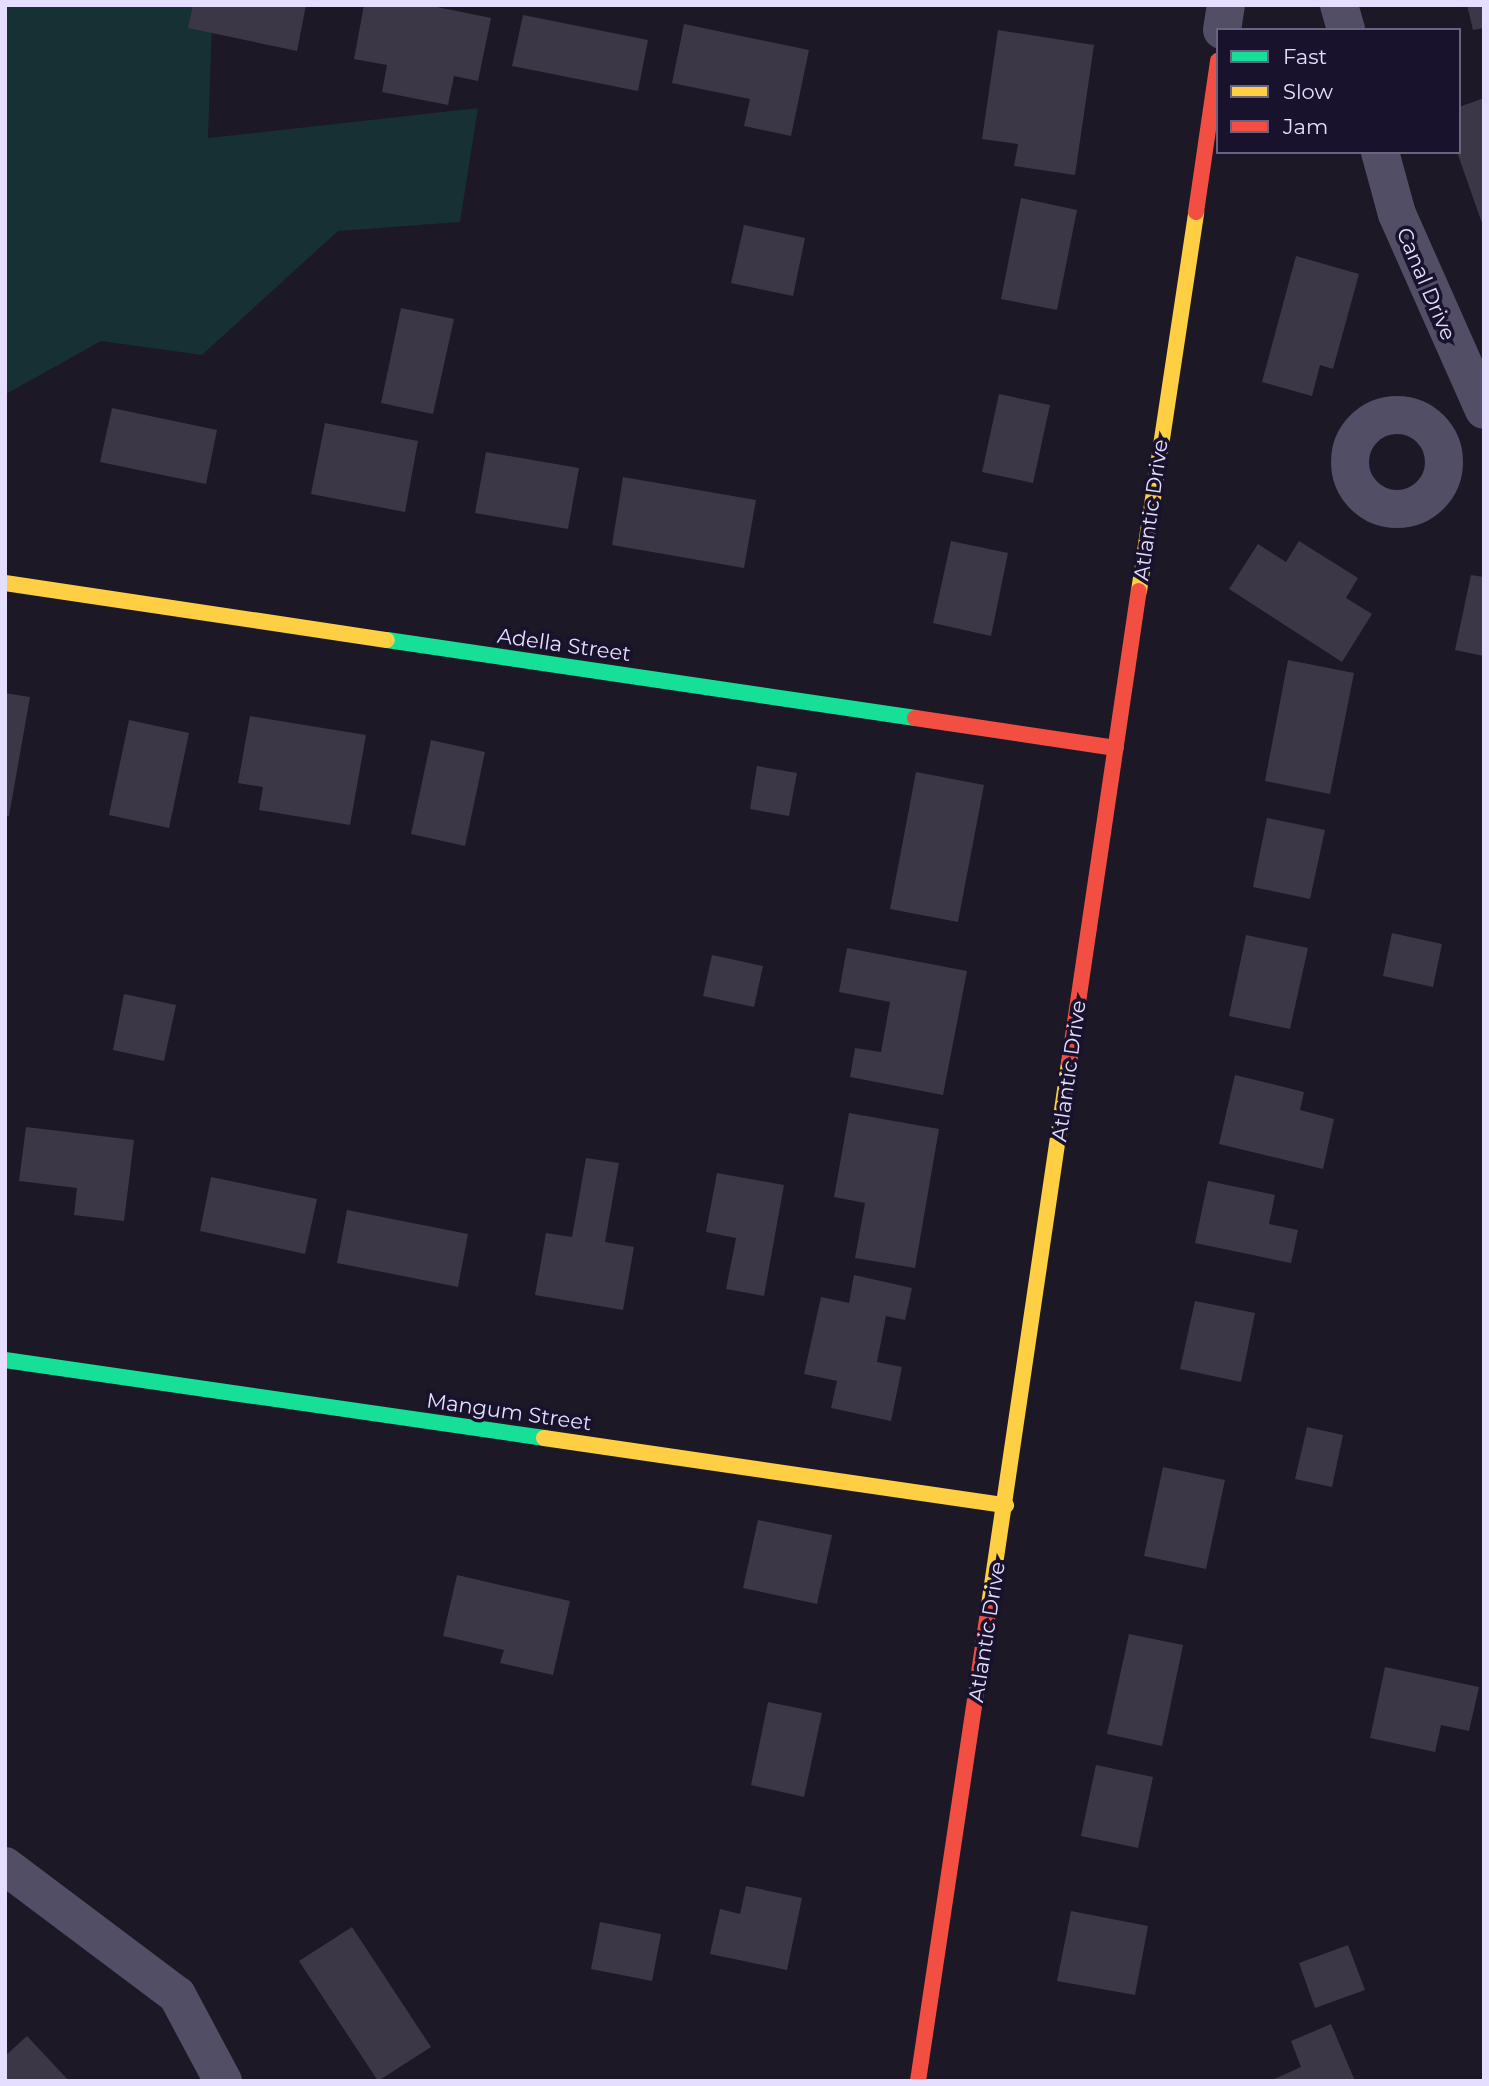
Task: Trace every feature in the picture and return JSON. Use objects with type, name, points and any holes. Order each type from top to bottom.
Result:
[{"type":"street","points":[[1222,28],[1226,5]]},
{"type":"street","points":[[1339,5],[1345,28]]},
{"type":"street","name":"Atlantic Drive","points":[[918,2081],[1006,1505],[1216,74]]},
{"type":"street","name":"Canal Drive","points":[[1381,154],[1397,214],[1479,405]]},
{"type":"street","points":[[1436,435],[1479,405]]},
{"type":"street","name":"Adella Street","points":[[5,583],[1116,748]]},
{"type":"street","name":"Mangum Street","points":[[5,1360],[1006,1505]]},
{"type":"street","points":[[5,1866],[177,1995],[223,2081]]},
{"type":"green space","points":[[5,5],[202,5],[212,24],[208,138],[478,108],[460,222],[338,231],[202,355],[101,341],[6,394]]},
{"type":"building","points":[[193,5],[306,5],[297,51],[188,28]]},
{"type":"building","points":[[364,5],[427,5],[491,18],[478,81],[454,76],[448,105],[382,92],[387,65],[354,59]]},
{"type":"building","points":[[1467,5],[1484,5],[1484,28],[1473,30]]},
{"type":"building","points":[[523,15],[648,40],[638,91],[512,66]]},
{"type":"building","points":[[684,24],[809,50],[791,136],[744,126],[750,99],[672,83]]},
{"type":"building","points":[[998,30],[1094,45],[1075,175],[1014,166],[1018,144],[982,139]]},
{"type":"building","points":[[1484,98],[1484,226],[1458,154],[1461,154],[1461,106]]},
{"type":"building","points":[[1021,198],[1077,210],[1057,310],[1001,299]]},
{"type":"building","points":[[744,225],[805,238],[793,296],[731,283]]},
{"type":"building","points":[[1296,256],[1359,274],[1333,369],[1320,365],[1312,396],[1262,382]]},
{"type":"building","points":[[401,308],[454,319],[433,414],[381,403]]},
{"type":"building","points":[[999,394],[1050,405],[1033,483],[982,472]]},
{"type":"building","points":[[112,408],[217,430],[206,484],[100,462]]},
{"type":"building","points":[[325,423],[418,441],[405,512],[311,494]]},
{"type":"building","points":[[486,452],[579,468],[568,529],[475,513]]},
{"type":"building","points":[[623,477],[756,500],[744,568],[612,545]]},
{"type":"building","points":[[951,541],[1008,553],[991,636],[933,623]]},
{"type":"building","points":[[1299,541],[1358,578],[1346,598],[1372,614],[1342,662],[1229,589],[1258,544],[1286,562]]},
{"type":"building","points":[[1471,575],[1484,577],[1484,656],[1455,650]]},
{"type":"building","points":[[1288,660],[1354,673],[1330,794],[1265,781]]},
{"type":"building","points":[[5,693],[30,697],[9,816],[5,815]]},
{"type":"building","points":[[250,716],[366,735],[350,825],[259,810],[263,787],[238,783]]},
{"type":"building","points":[[129,720],[189,733],[169,828],[109,815]]},
{"type":"building","points":[[431,740],[485,752],[465,846],[411,834]]},
{"type":"building","points":[[757,766],[797,773],[789,816],[750,809]]},
{"type":"building","points":[[916,772],[984,785],[958,922],[890,909]]},
{"type":"building","points":[[1267,818],[1325,830],[1310,899],[1253,887]]},
{"type":"building","points":[[1392,933],[1442,944],[1433,987],[1383,976]]},
{"type":"building","points":[[1246,935],[1308,948],[1290,1029],[1229,1016]]},
{"type":"building","points":[[847,948],[967,971],[943,1095],[850,1077],[855,1048],[881,1052],[890,1002],[839,992]]},
{"type":"building","points":[[712,955],[763,966],[754,1007],[703,996]]},
{"type":"building","points":[[124,994],[176,1005],[164,1061],[113,1050]]},
{"type":"building","points":[[1235,1075],[1304,1092],[1300,1110],[1334,1119],[1323,1169],[1219,1144]]},
{"type":"building","points":[[849,1113],[939,1129],[915,1268],[855,1258],[865,1203],[834,1197]]},
{"type":"building","points":[[26,1127],[134,1140],[124,1221],[74,1215],[77,1188],[19,1181]]},
{"type":"building","points":[[586,1158],[619,1163],[605,1242],[634,1247],[623,1310],[535,1295],[546,1233],[572,1237]]},
{"type":"building","points":[[717,1173],[784,1185],[764,1296],[726,1289],[736,1238],[706,1232]]},
{"type":"building","points":[[211,1177],[317,1199],[305,1254],[200,1231]]},
{"type":"building","points":[[1208,1181],[1275,1195],[1269,1224],[1298,1230],[1291,1263],[1195,1243]]},
{"type":"building","points":[[347,1210],[468,1234],[458,1287],[337,1263]]},
{"type":"building","points":[[854,1275],[912,1288],[905,1320],[886,1316],[877,1362],[902,1367],[891,1421],[831,1408],[837,1381],[804,1374],[821,1297],[849,1303]]},
{"type":"building","points":[[1195,1301],[1255,1313],[1241,1382],[1180,1369]]},
{"type":"building","points":[[1307,1427],[1343,1435],[1332,1487],[1295,1479]]},
{"type":"building","points":[[1163,1467],[1225,1480],[1206,1569],[1144,1556]]},
{"type":"building","points":[[758,1520],[832,1535],[817,1604],[743,1588]]},
{"type":"building","points":[[457,1575],[570,1601],[553,1675],[500,1663],[504,1650],[443,1636]]},
{"type":"building","points":[[1129,1634],[1183,1645],[1162,1746],[1107,1734]]},
{"type":"building","points":[[1385,1667],[1479,1687],[1469,1731],[1441,1725],[1435,1752],[1370,1738]]},
{"type":"building","points":[[768,1702],[822,1713],[804,1797],[751,1785]]},
{"type":"building","points":[[1096,1765],[1153,1777],[1138,1848],[1081,1836]]},
{"type":"building","points":[[746,1886],[802,1898],[787,1970],[710,1954],[720,1909],[740,1914]]},
{"type":"building","points":[[1071,1911],[1148,1926],[1135,1995],[1057,1981]]},
{"type":"building","points":[[600,1922],[661,1934],[652,1981],[591,1969]]},
{"type":"building","points":[[352,1927],[431,2047],[378,2081],[299,1961]]},
{"type":"building","points":[[1348,1945],[1365,1990],[1315,2008],[1299,1963]]},
{"type":"building","points":[[1331,2024],[1355,2081],[1270,2081],[1301,2067],[1291,2041]]},
{"type":"building","points":[[27,2036],[69,2081],[5,2081],[5,2056]]},
{"type":"traffic: fast","points":[[387,640],[915,718]]},
{"type":"traffic: fast","points":[[5,1360],[544,1438]]},
{"type":"traffic: slow","points":[[1139,591],[1196,212]]},
{"type":"traffic: slow","points":[[5,583],[387,640]]},
{"type":"traffic: slow","points":[[988,1612],[1069,1063]]},
{"type":"traffic: slow","points":[[544,1438],[1006,1505]]},
{"type":"traffic: jam","points":[[1196,212],[1216,75]]},
{"type":"traffic: jam","points":[[1069,1063],[1139,591]]},
{"type":"traffic: jam","points":[[915,718],[1116,748]]},
{"type":"traffic: jam","points":[[918,2081],[988,1612]]}]
